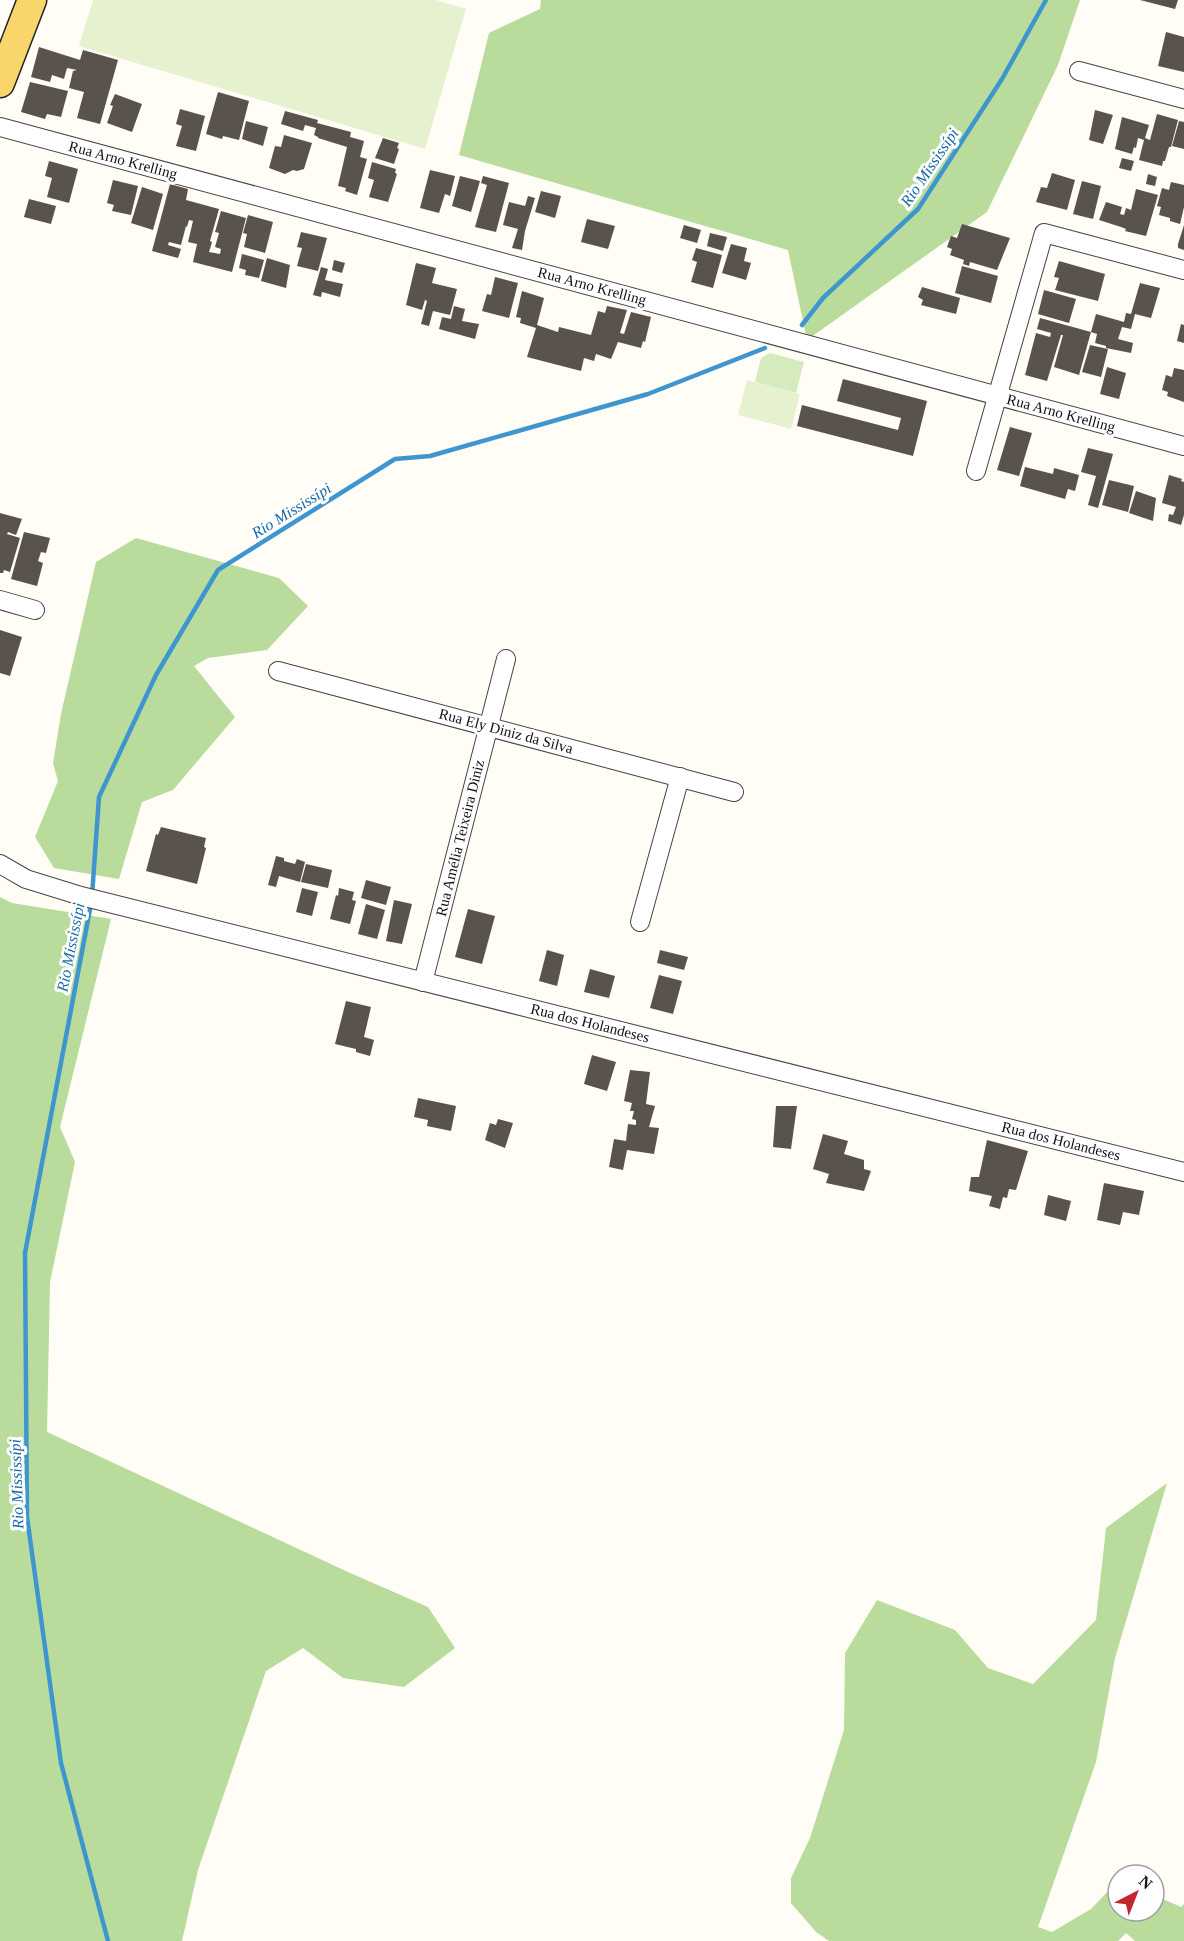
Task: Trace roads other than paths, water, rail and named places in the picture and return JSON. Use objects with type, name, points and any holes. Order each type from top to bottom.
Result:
[{"type":"main road","points":[[0,83],[32,0]]},
{"type":"street","points":[[1079,71],[1184,99]]},
{"type":"street","name":"Rua Arno Krelling","points":[[0,127],[1184,446]]},
{"type":"street","points":[[976,471],[1044,233],[1184,270]]},
{"type":"street","points":[[0,600],[35,610]]},
{"type":"street","name":"Rua Amélia Teixeira Diniz","points":[[423,982],[506,659]]},
{"type":"street","name":"Rua Ely Diniz da Silva","points":[[278,671],[734,792]]},
{"type":"street","points":[[640,922],[680,777]]},
{"type":"street","name":"Rua dos Holandeses","points":[[0,864],[26,879],[81,896],[1184,1172]]},
{"type":"waterway","name":"Rio Mississípi","points":[[802,325],[823,298],[918,209],[1002,79],[1046,0]]},
{"type":"waterway","name":"Rio Mississípi","points":[[92,896],[99,797],[156,675],[218,570],[395,459],[430,456],[648,394],[765,348]]},
{"type":"waterway","name":"Rio Mississípi","points":[[91,904],[25,1253],[27,1517],[61,1763],[108,1941]]}]
